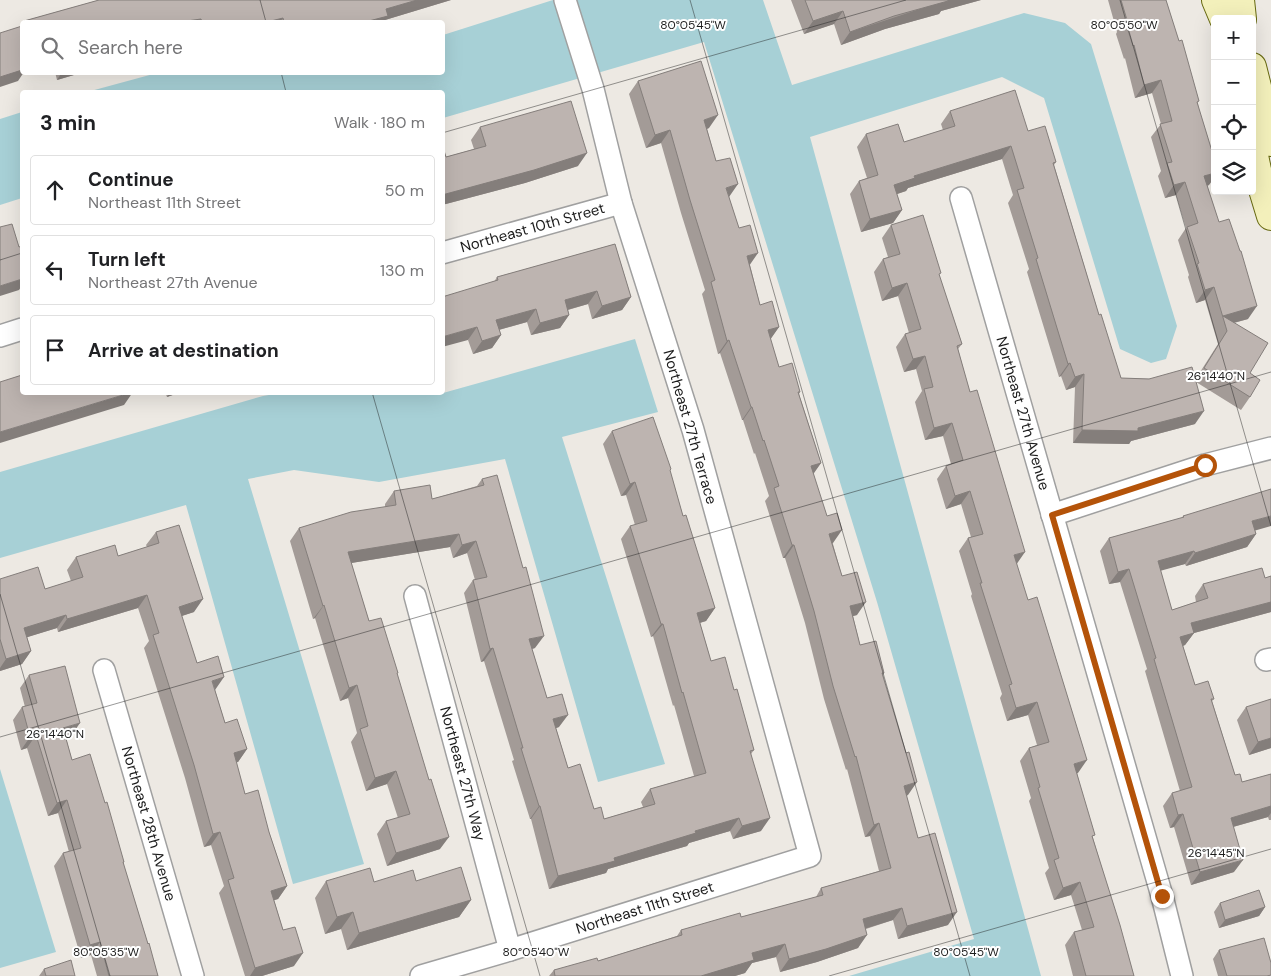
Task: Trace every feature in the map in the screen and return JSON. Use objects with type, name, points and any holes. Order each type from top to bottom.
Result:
[{"type":"street","name":"Northeast 27th Terrace","points":[[565,0],[593,89],[621,203],[693,430],[810,856]]},
{"type":"street","points":[[1216,0],[1222,15]]},
{"type":"street","points":[[1240,0],[1242,15]]},
{"type":"street","points":[[1256,83],[1271,142]]},
{"type":"street","points":[[1256,162],[1271,216]]},
{"type":"street","name":"Northeast 27th Avenue","points":[[961,198],[1159,887],[1182,976]]},
{"type":"street","name":"Northeast 10th Street","points":[[445,252],[621,203]]},
{"type":"street","points":[[0,336],[20,330]]},
{"type":"street","points":[[1052,515],[1205,465],[1271,448]]},
{"type":"street","name":"Northeast 27th Way","points":[[415,596],[510,950]]},
{"type":"street","name":"Northeast 28th Avenue","points":[[104,670],[193,976]]},
{"type":"street","name":"Northeast 11th Street","points":[[421,976],[810,856]]},
{"type":"water","points":[[553,0],[763,0],[792,85],[1024,13],[1065,23],[1091,44],[1177,326],[1166,359],[1151,363],[1120,349],[1044,98],[1002,77],[810,137],[1041,976],[849,976],[974,939],[877,602],[704,42],[445,117],[445,90],[94,90],[150,75],[445,75],[445,34]]},
{"type":"water","points":[[20,113],[20,199],[0,205],[0,119]]},
{"type":"water","points":[[635,339],[658,412],[562,437],[665,764],[598,782],[505,459],[379,482],[294,470],[248,479],[364,864],[293,884],[186,505],[0,558],[0,472],[263,396],[445,395],[445,392]]},
{"type":"water","points":[[0,769],[56,952],[0,968]]},
{"type":"building","points":[[99,0],[417,0],[386,9],[388,16],[373,20],[284,20],[283,18],[275,20],[28,20]]},
{"type":"building","points":[[805,0],[948,1],[894,16],[850,32],[843,11],[813,21]]},
{"type":"building","points":[[1121,0],[1166,0],[1179,41],[1182,40],[1199,101],[1197,102],[1211,148],[1211,174],[1204,176],[1219,222],[1229,219],[1241,251],[1257,306],[1223,316],[1268,343],[1250,373],[1260,380],[1250,397],[1204,368],[1227,331],[1214,287],[1205,290],[1197,264],[1199,263],[1187,227],[1198,223],[1185,182],[1174,185],[1167,163],[1172,162],[1160,124],[1172,121],[1161,80],[1144,85],[1134,45],[1125,21],[1127,20]]},
{"type":"building","points":[[20,27],[20,71],[0,77],[0,33]]},
{"type":"building","points":[[701,61],[718,115],[704,120],[716,161],[730,158],[738,184],[726,188],[739,228],[750,225],[758,253],[747,256],[760,305],[772,301],[779,327],[768,330],[779,367],[792,363],[800,392],[798,392],[821,463],[811,466],[827,516],[837,513],[842,530],[829,534],[842,576],[857,572],[866,602],[850,606],[860,645],[876,641],[884,673],[882,673],[906,753],[909,752],[917,782],[904,786],[918,838],[935,833],[957,912],[907,926],[902,908],[863,919],[867,935],[826,949],[789,959],[785,944],[752,953],[754,960],[701,976],[555,976],[554,970],[597,958],[598,961],[682,935],[681,930],[740,913],[741,917],[823,895],[821,888],[891,868],[879,823],[874,825],[856,756],[833,686],[814,611],[774,488],[779,486],[729,340],[727,341],[711,282],[715,280],[670,130],[655,135],[638,81]]},
{"type":"building","points":[[1015,90],[1028,131],[1045,126],[1056,162],[1053,163],[1099,315],[1101,314],[1121,378],[1149,379],[1192,367],[1204,411],[1138,428],[1138,431],[1082,430],[1084,374],[1075,377],[1070,363],[1068,364],[1017,190],[1024,188],[1011,146],[914,176],[915,178],[894,185],[902,210],[870,219],[859,181],[878,175],[866,134],[898,124],[904,142],[955,126],[950,111]]},
{"type":"building","points":[[571,101],[587,153],[534,170],[445,194],[445,154],[446,157],[486,146],[480,127]]},
{"type":"building","points":[[923,215],[941,273],[939,274],[962,344],[957,346],[970,392],[977,390],[1025,552],[1014,555],[1028,600],[1037,597],[1087,760],[1074,764],[1095,835],[1092,836],[1134,976],[1086,976],[1074,932],[1094,927],[1080,882],[1063,888],[1054,860],[1059,858],[1038,788],[1040,787],[1029,748],[1049,742],[1037,702],[1016,708],[1009,685],[1012,684],[968,538],[983,534],[970,491],[955,496],[946,466],[963,460],[952,423],[934,428],[924,389],[933,387],[925,356],[913,359],[905,334],[921,329],[907,283],[892,288],[883,259],[900,254],[891,225]]},
{"type":"building","points":[[12,224],[20,247],[20,280],[0,286],[0,227]]},
{"type":"building","points":[[615,244],[631,297],[602,306],[597,291],[565,300],[569,315],[540,323],[536,309],[496,320],[501,335],[482,341],[477,327],[445,336],[445,296],[498,280],[497,277]]},
{"type":"building","points":[[20,376],[20,395],[123,395],[0,432],[0,382]]},
{"type":"building","points":[[653,417],[671,469],[683,516],[686,515],[715,608],[697,613],[711,661],[725,657],[734,690],[737,689],[754,750],[750,751],[770,818],[742,826],[739,818],[614,858],[615,861],[558,876],[540,806],[521,748],[523,748],[493,648],[490,649],[473,580],[487,577],[476,541],[462,545],[459,534],[348,552],[369,621],[381,618],[429,780],[431,779],[449,837],[396,853],[386,821],[410,814],[396,771],[375,778],[360,729],[368,726],[357,685],[349,688],[299,528],[351,512],[396,505],[394,491],[430,485],[432,499],[484,485],[482,479],[497,475],[523,568],[526,567],[544,636],[529,639],[547,698],[562,694],[568,715],[553,719],[568,768],[580,764],[594,809],[601,807],[604,819],[655,804],[650,789],[706,773],[663,624],[661,624],[630,526],[647,521],[635,482],[630,484],[612,431]]},
{"type":"building","points":[[1271,489],[1271,516],[1252,521],[1256,534],[1195,553],[1194,551],[1158,561],[1172,610],[1208,598],[1203,584],[1262,568],[1265,578],[1271,576],[1271,602],[1191,623],[1194,633],[1180,637],[1195,685],[1208,681],[1214,699],[1211,699],[1235,775],[1240,774],[1242,782],[1271,774],[1271,806],[1231,818],[1243,860],[1200,872],[1183,814],[1178,815],[1172,793],[1192,787],[1129,569],[1118,572],[1109,538],[1184,517]]},
{"type":"building","points":[[179,525],[203,599],[179,607],[197,663],[218,656],[224,677],[212,681],[225,723],[237,719],[247,749],[234,753],[245,794],[258,790],[269,832],[287,886],[271,891],[283,930],[295,927],[303,953],[255,968],[228,880],[234,878],[220,832],[213,834],[194,765],[153,635],[159,633],[147,595],[67,619],[66,615],[24,628],[31,651],[6,659],[0,639],[0,579],[38,567],[45,589],[83,577],[76,557],[115,545],[118,556],[159,543],[156,532]]},
{"type":"building","points":[[65,666],[80,723],[63,728],[72,760],[90,754],[105,803],[107,802],[123,862],[158,976],[109,976],[100,942],[90,945],[63,853],[81,848],[67,800],[57,803],[36,735],[30,737],[22,707],[37,703],[29,675]]},
{"type":"building","points":[[1271,699],[1271,738],[1258,742],[1246,707]]},
{"type":"building","points":[[461,867],[471,900],[359,933],[353,912],[337,917],[326,881],[370,868],[374,882],[413,870],[416,881]]},
{"type":"building","points":[[1259,890],[1265,907],[1225,920],[1220,903]]},
{"type":"building","points":[[1264,938],[1271,963],[1271,975],[1227,976],[1219,950]]},
{"type":"building","points":[[71,960],[75,976],[46,976],[44,969]]},
{"type":"route","points":[[1162,896],[1052,515],[1205,465]]}]
